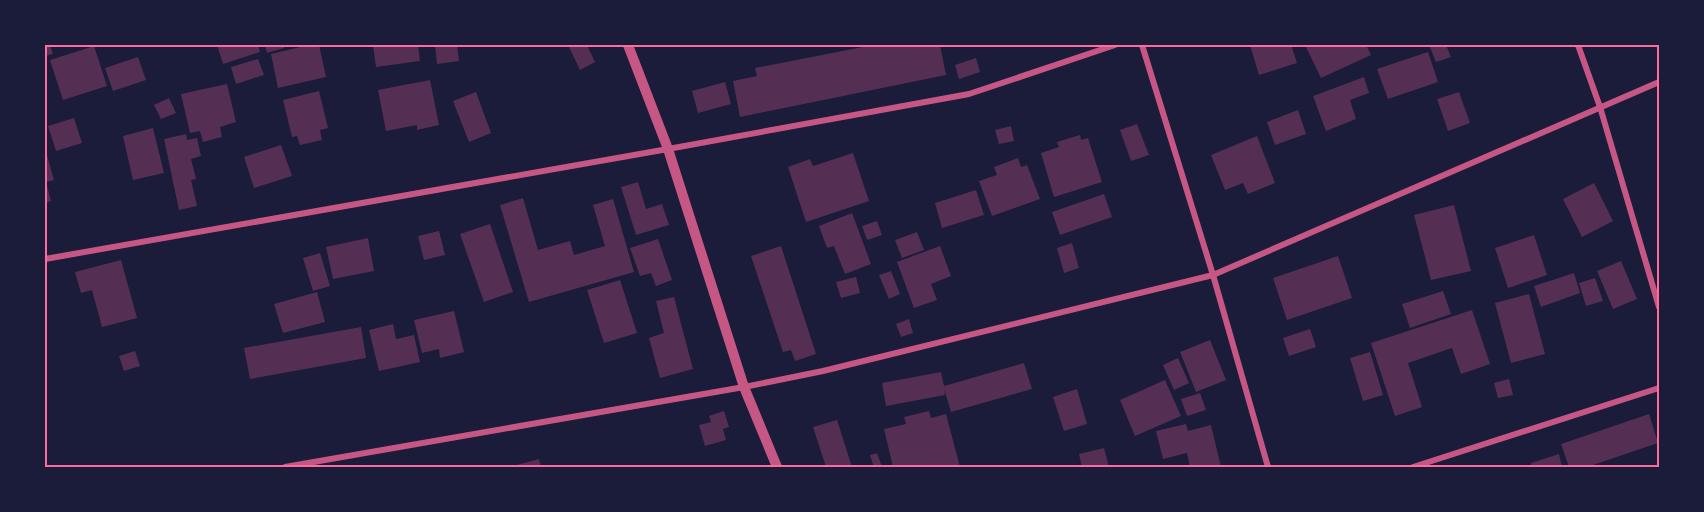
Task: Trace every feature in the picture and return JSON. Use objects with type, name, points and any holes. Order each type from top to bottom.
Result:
[{"type":"street","points":[[628,45],[668,149],[744,387],[777,467]]},
{"type":"street","points":[[45,260],[969,94],[1114,45]]},
{"type":"street","points":[[1142,45],[1213,275],[1268,467]]},
{"type":"street","points":[[1578,45],[1600,107],[1659,307]]},
{"type":"street","points":[[285,467],[744,387],[823,371],[1213,275],[1659,82]]},
{"type":"street","points":[[1413,467],[1659,388]]},
{"type":"building","points":[[45,45],[50,45],[53,54],[45,56]]},
{"type":"building","points":[[217,45],[258,45],[260,52],[223,64]]},
{"type":"building","points":[[265,45],[283,45],[284,48],[267,53]]},
{"type":"building","points":[[309,45],[319,45],[326,77],[278,88],[271,54]]},
{"type":"building","points":[[373,45],[418,45],[420,61],[376,67]]},
{"type":"building","points":[[435,45],[457,45],[459,61],[437,64]]},
{"type":"building","points":[[568,45],[587,45],[595,62],[580,70]]},
{"type":"building","points":[[873,45],[940,45],[946,75],[740,117],[733,81],[757,76],[755,68]]},
{"type":"building","points":[[1250,45],[1291,45],[1297,63],[1259,75]]},
{"type":"building","points":[[1305,45],[1366,45],[1371,55],[1321,78]]},
{"type":"building","points":[[1429,45],[1446,45],[1451,57],[1436,62]]},
{"type":"building","points":[[94,46],[107,86],[63,100],[50,60]]},
{"type":"building","points":[[1428,52],[1438,82],[1388,99],[1377,69]]},
{"type":"building","points":[[138,57],[146,80],[113,91],[105,68]]},
{"type":"building","points":[[976,58],[980,72],[959,79],[955,65]]},
{"type":"building","points":[[258,59],[264,75],[236,84],[231,67]]},
{"type":"building","points":[[1364,77],[1369,93],[1350,100],[1356,119],[1326,131],[1313,96]]},
{"type":"building","points":[[430,80],[439,125],[417,130],[417,125],[386,131],[378,90]]},
{"type":"building","points":[[725,82],[731,104],[698,113],[692,91]]},
{"type":"building","points":[[227,84],[236,122],[220,127],[222,137],[203,142],[200,131],[190,133],[181,94]]},
{"type":"building","points":[[319,91],[328,128],[320,130],[322,140],[300,145],[297,136],[292,137],[283,100]]},
{"type":"building","points":[[476,92],[491,133],[469,142],[453,101]]},
{"type":"building","points":[[1459,92],[1470,123],[1448,131],[1437,99]]},
{"type":"building","points":[[169,98],[176,113],[161,119],[154,105]]},
{"type":"building","points":[[1298,110],[1306,134],[1275,145],[1267,122]]},
{"type":"building","points":[[74,118],[82,143],[56,151],[48,126]]},
{"type":"building","points":[[1137,124],[1149,155],[1131,161],[1120,130]]},
{"type":"building","points":[[1011,126],[1014,141],[999,144],[995,130]]},
{"type":"building","points":[[153,128],[164,173],[133,180],[123,136]]},
{"type":"building","points":[[186,134],[187,140],[197,138],[201,156],[191,159],[196,179],[191,180],[197,206],[179,210],[164,139]]},
{"type":"building","points":[[1080,135],[1081,140],[1088,138],[1102,182],[1054,197],[1041,153],[1059,147],[1057,142]]},
{"type":"building","points":[[1257,136],[1275,183],[1248,194],[1243,183],[1225,190],[1211,155]]},
{"type":"building","points":[[281,145],[292,176],[254,188],[244,157]]},
{"type":"building","points":[[45,148],[54,180],[46,182],[51,201],[45,203]]},
{"type":"building","points":[[853,153],[869,201],[806,222],[788,167],[810,159],[813,166]]},
{"type":"building","points":[[1018,158],[1021,167],[1027,165],[1040,199],[992,216],[979,181],[997,175],[994,167]]},
{"type":"building","points":[[638,182],[646,209],[662,204],[669,225],[636,235],[621,187]]},
{"type":"building","points":[[1594,183],[1613,221],[1582,237],[1563,199]]},
{"type":"building","points":[[976,190],[984,215],[942,228],[935,203]]},
{"type":"building","points":[[1104,194],[1112,217],[1060,235],[1052,212]]},
{"type":"building","points":[[523,198],[538,250],[570,241],[574,255],[605,246],[593,205],[613,199],[634,272],[529,302],[500,205]]},
{"type":"building","points":[[1454,205],[1471,271],[1431,280],[1414,215]]},
{"type":"building","points":[[852,213],[871,264],[845,274],[834,246],[827,248],[819,226]]},
{"type":"building","points":[[877,221],[882,235],[867,240],[862,226]]},
{"type":"building","points":[[490,224],[513,292],[484,302],[460,234]]},
{"type":"building","points":[[439,231],[445,255],[424,260],[418,236]]},
{"type":"building","points":[[917,232],[924,250],[902,258],[895,240]]},
{"type":"building","points":[[1534,235],[1547,275],[1508,288],[1495,248]]},
{"type":"building","points":[[368,238],[374,271],[333,279],[326,247]]},
{"type":"building","points":[[658,239],[672,280],[656,286],[651,273],[640,276],[630,248]]},
{"type":"building","points":[[1072,243],[1079,268],[1064,273],[1057,248]]},
{"type":"building","points":[[781,246],[816,354],[795,361],[791,350],[783,352],[751,256]]},
{"type":"building","points":[[940,246],[951,276],[931,284],[937,300],[914,308],[897,262]]},
{"type":"building","points":[[320,253],[330,286],[313,291],[303,258]]},
{"type":"building","points":[[1338,256],[1352,298],[1287,320],[1273,278]]},
{"type":"building","points":[[121,260],[137,318],[102,327],[92,290],[81,293],[75,272]]},
{"type":"building","points":[[1621,261],[1637,299],[1613,309],[1597,271]]},
{"type":"building","points":[[891,271],[900,294],[889,299],[879,275]]},
{"type":"building","points":[[1574,273],[1580,293],[1541,307],[1534,286]]},
{"type":"building","points":[[856,277],[860,293],[841,298],[836,282]]},
{"type":"building","points":[[1595,278],[1603,301],[1586,306],[1579,283]]},
{"type":"building","points":[[620,280],[637,333],[604,343],[587,290]]},
{"type":"building","points":[[1443,291],[1451,314],[1410,328],[1402,304]]},
{"type":"building","points":[[317,292],[325,322],[283,333],[274,304]]},
{"type":"building","points":[[1529,294],[1545,354],[1511,363],[1495,303]]},
{"type":"building","points":[[674,297],[693,369],[660,378],[649,338],[664,333],[656,301]]},
{"type":"building","points":[[1472,310],[1490,364],[1461,374],[1452,348],[1408,363],[1422,407],[1395,416],[1371,343]]},
{"type":"building","points":[[454,311],[464,352],[440,358],[439,349],[422,353],[414,320]]},
{"type":"building","points":[[909,319],[913,333],[901,337],[896,324]]},
{"type":"building","points":[[393,324],[396,339],[414,335],[420,362],[379,371],[369,330]]},
{"type":"building","points":[[361,327],[366,358],[250,379],[244,348]]},
{"type":"building","points":[[1310,329],[1316,347],[1289,356],[1283,338]]},
{"type":"building","points":[[1210,340],[1226,380],[1196,392],[1180,352]]},
{"type":"building","points":[[135,351],[140,366],[124,371],[119,356]]},
{"type":"building","points":[[1370,352],[1383,395],[1363,401],[1350,358]]},
{"type":"building","points":[[1178,358],[1189,383],[1174,390],[1163,365]]},
{"type":"building","points":[[1024,363],[1032,389],[951,412],[944,388],[945,395],[886,406],[882,383],[941,372],[944,386]]},
{"type":"building","points":[[1509,379],[1513,395],[1498,398],[1494,383]]},
{"type":"building","points":[[1165,380],[1181,416],[1135,436],[1120,400]]},
{"type":"building","points":[[1077,389],[1087,424],[1064,431],[1053,397]]},
{"type":"building","points":[[1200,393],[1206,410],[1187,416],[1181,399]]},
{"type":"building","points":[[724,411],[729,427],[723,429],[726,440],[705,446],[699,425],[711,422],[709,416]]},
{"type":"building","points":[[929,411],[931,418],[946,414],[960,467],[893,467],[884,429],[906,424],[904,417]]},
{"type":"building","points":[[1649,414],[1658,443],[1587,467],[1569,467],[1561,444]]},
{"type":"building","points":[[837,420],[852,467],[826,467],[813,427]]},
{"type":"building","points":[[1186,424],[1188,431],[1211,425],[1221,467],[1190,467],[1187,453],[1163,459],[1156,431]]},
{"type":"building","points":[[1104,448],[1109,467],[1082,467],[1079,454]]},
{"type":"building","points":[[877,453],[882,467],[874,467],[870,455]]},
{"type":"building","points":[[1559,454],[1562,467],[1532,467],[1531,463]]},
{"type":"building","points":[[539,459],[541,467],[513,467],[513,466]]}]
